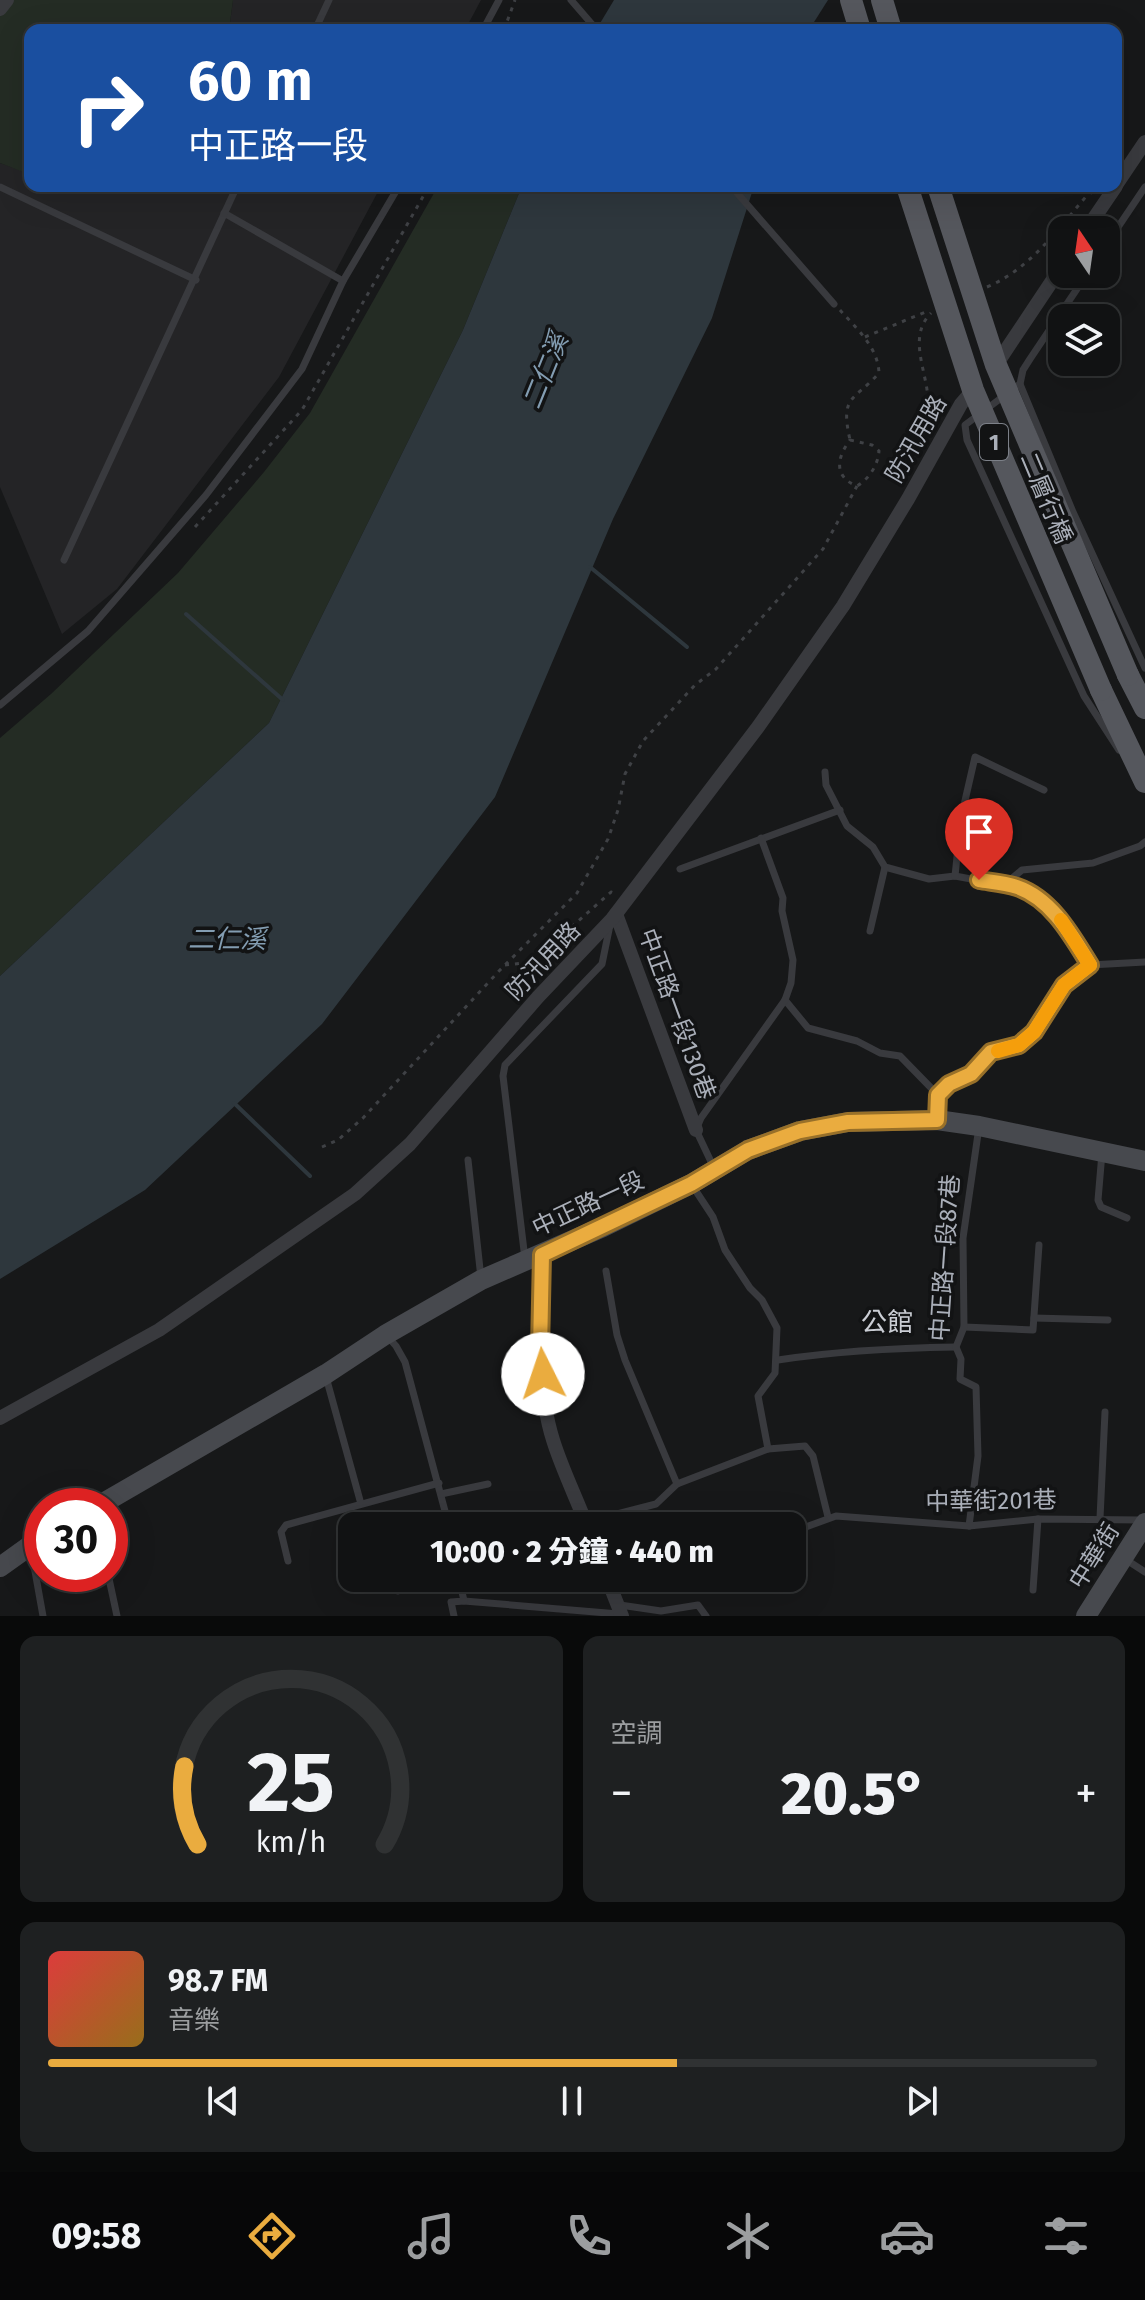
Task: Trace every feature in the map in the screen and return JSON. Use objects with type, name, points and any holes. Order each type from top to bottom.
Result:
[{"type":"main road","points":[[851,0],[858,24]]},
{"type":"main road","points":[[882,0],[889,24]]},
{"type":"main road","name":"二層行橋","points":[[909,192],[973,390],[1101,690],[1145,782]]},
{"type":"main road","name":"二層行橋","points":[[940,192],[996,365],[1137,671]]},
{"type":"main road","name":"1","points":[[1137,671],[1145,708]]},
{"type":"street","points":[[0,9],[7,0]]},
{"type":"street","points":[[1122,177],[1145,142]]},
{"type":"street","points":[[1096,216],[1112,192]]},
{"type":"street","points":[[996,365],[1048,287]]},
{"type":"street","name":"防汛用路","points":[[0,1418],[159,1330],[355,1194],[410,1144],[538,997],[614,916],[758,727],[835,618],[961,404],[973,390]]},
{"type":"street","name":"中正路一段130巷","points":[[614,916],[696,1130]]},
{"type":"street","name":"中正路一段","points":[[128,1489],[481,1280],[691,1184],[748,1150],[800,1131],[848,1122],[937,1120],[1145,1161]]},
{"type":"street","points":[[534,1258],[540,1350],[549,1422],[581,1512]]},
{"type":"street","name":"中華街","points":[[1086,1616],[1145,1522]]},
{"type":"street","points":[[0,1567],[24,1549]]},
{"type":"street","points":[[613,1592],[621,1612]]},
{"type":"lane","points":[[318,24],[329,0]]},
{"type":"lane","points":[[486,24],[499,0]]},
{"type":"lane","points":[[571,0],[592,24]]},
{"type":"lane","points":[[0,187],[196,280]]},
{"type":"lane","points":[[1120,224],[1145,187]]},
{"type":"lane","points":[[64,560],[234,192]]},
{"type":"lane","points":[[0,705],[88,631],[206,495],[302,369],[343,281],[395,192]]},
{"type":"lane","points":[[736,192],[834,304]]},
{"type":"lane","points":[[224,213],[343,281]]},
{"type":"lane","points":[[1078,288],[1023,370],[1020,384],[1137,671]]},
{"type":"lane","points":[[1020,384],[965,425],[967,440],[1084,696],[1145,789]]},
{"type":"lane","points":[[955,876],[961,818],[975,757],[1044,790]]},
{"type":"lane","points":[[825,772],[826,785],[847,826],[873,847],[885,867],[929,879],[955,876],[1019,888],[1061,919],[1090,965]]},
{"type":"lane","points":[[680,869],[840,810]]},
{"type":"lane","name":"中正路一段130巷","points":[[714,1168],[696,1130],[701,1118],[785,1000],[791,983],[793,960],[782,911],[783,898],[761,838]]},
{"type":"lane","points":[[1004,885],[1022,870],[1093,863],[1145,842]]},
{"type":"lane","points":[[870,931],[885,867]]},
{"type":"lane","points":[[534,1258],[503,1076],[505,1065],[602,964],[614,916]]},
{"type":"lane","points":[[937,1120],[938,1095],[949,1084],[971,1074],[991,1052],[1019,1045],[1034,1032],[1064,985],[1090,965],[1145,962]]},
{"type":"lane","points":[[785,1000],[808,1028],[857,1041],[880,1053],[900,1056],[938,1095]]},
{"type":"lane","name":"中正路一段87巷","points":[[969,1526],[978,1456],[976,1387],[960,1379],[961,1359],[956,1347],[964,1327],[963,1238],[979,1126]]},
{"type":"lane","points":[[1102,1151],[1098,1200],[1101,1207],[1127,1218]]},
{"type":"lane","points":[[468,1160],[481,1280]]},
{"type":"lane","points":[[691,1184],[713,1217],[725,1250],[750,1288],[762,1300],[777,1328],[778,1360],[775,1373],[758,1396],[768,1449]]},
{"type":"lane","points":[[964,1327],[1033,1330],[1039,1245]]},
{"type":"lane","points":[[606,1271],[617,1335],[625,1360],[677,1484]]},
{"type":"lane","points":[[1034,1318],[1108,1320]]},
{"type":"lane","points":[[385,1335],[405,1362],[446,1512]]},
{"type":"lane","points":[[778,1360],[869,1349],[956,1347]]},
{"type":"lane","points":[[326,1374],[361,1504]]},
{"type":"lane","points":[[1100,1518],[1105,1412]]},
{"type":"lane","points":[[628,1512],[656,1504],[677,1484],[768,1449],[805,1446],[813,1456],[828,1517]]},
{"type":"lane","points":[[288,1561],[282,1527],[439,1483]]},
{"type":"lane","points":[[441,1494],[488,1484]]},
{"type":"lane","name":"中華街201巷","points":[[806,1526],[828,1517],[969,1526],[1038,1519],[1100,1518],[1145,1522]]},
{"type":"lane","points":[[1033,1590],[1038,1519]]},
{"type":"lane","points":[[1123,1558],[1145,1572]]},
{"type":"lane","points":[[41,1592],[43,1616]]},
{"type":"lane","points":[[112,1592],[117,1616]]},
{"type":"lane","points":[[462,1592],[464,1601]]},
{"type":"lane","points":[[454,1616],[451,1602],[464,1601],[621,1612],[661,1611],[698,1605],[706,1616]]},
{"type":"path","points":[[506,24],[515,0]]},
{"type":"path","points":[[980,290],[1008,278],[1033,258],[1090,192],[1105,202]]},
{"type":"path","points":[[834,304],[865,337],[879,362],[879,373],[851,398],[846,408],[850,440],[838,464],[841,474],[857,486]]},
{"type":"path","points":[[865,337],[937,308],[922,322],[918,335],[929,401],[927,425],[908,472],[920,476]]},
{"type":"path","points":[[322,1147],[338,1140],[363,1118],[505,965],[577,893],[608,839],[625,774],[643,741],[695,685],[716,669],[814,560],[857,486],[866,481],[878,461],[879,451],[872,445],[850,440]]},
{"type":"path","points":[[505,965],[532,962],[611,892],[627,899]]},
{"type":"shaded area","points":[[7,0],[233,0],[230,24],[24,24],[24,172],[0,163],[0,9]]},
{"type":"shaded area","points":[[233,0],[481,0],[468,24],[230,24]]},
{"type":"shaded area","points":[[0,163],[24,171],[24,192],[378,192],[279,377],[117,589],[62,634],[0,487]]},
{"type":"shaded area","points":[[435,192],[520,192],[463,330],[269,723],[0,976],[0,738],[51,694],[178,573],[310,413]]},
{"type":"water","points":[[614,0],[828,0],[813,24],[600,24]]},
{"type":"water","name":"二仁溪","points":[[520,192],[752,192],[712,318],[613,519],[495,797],[322,1024],[145,1190],[0,1279],[0,976],[269,723],[463,330]]},
{"type":"waterway","points":[[590,567],[687,647]]},
{"type":"waterway","points":[[186,614],[283,700]]},
{"type":"waterway","points":[[234,1103],[310,1176]]},
{"type":"slow traffic","points":[[998,1051],[1019,1045],[1034,1032],[1064,985],[1090,965],[1061,920]]},
{"type":"district","name":"公館","points":[[887,1322]]},
{"type":"route","points":[[543,1374],[540,1350],[542,1255],[691,1184],[748,1150],[800,1131],[848,1122],[937,1120],[938,1095],[949,1084],[971,1074],[991,1052],[1019,1045],[1034,1032],[1064,985],[1090,965],[1061,919],[1041,902],[1019,888],[979,880]]}]
